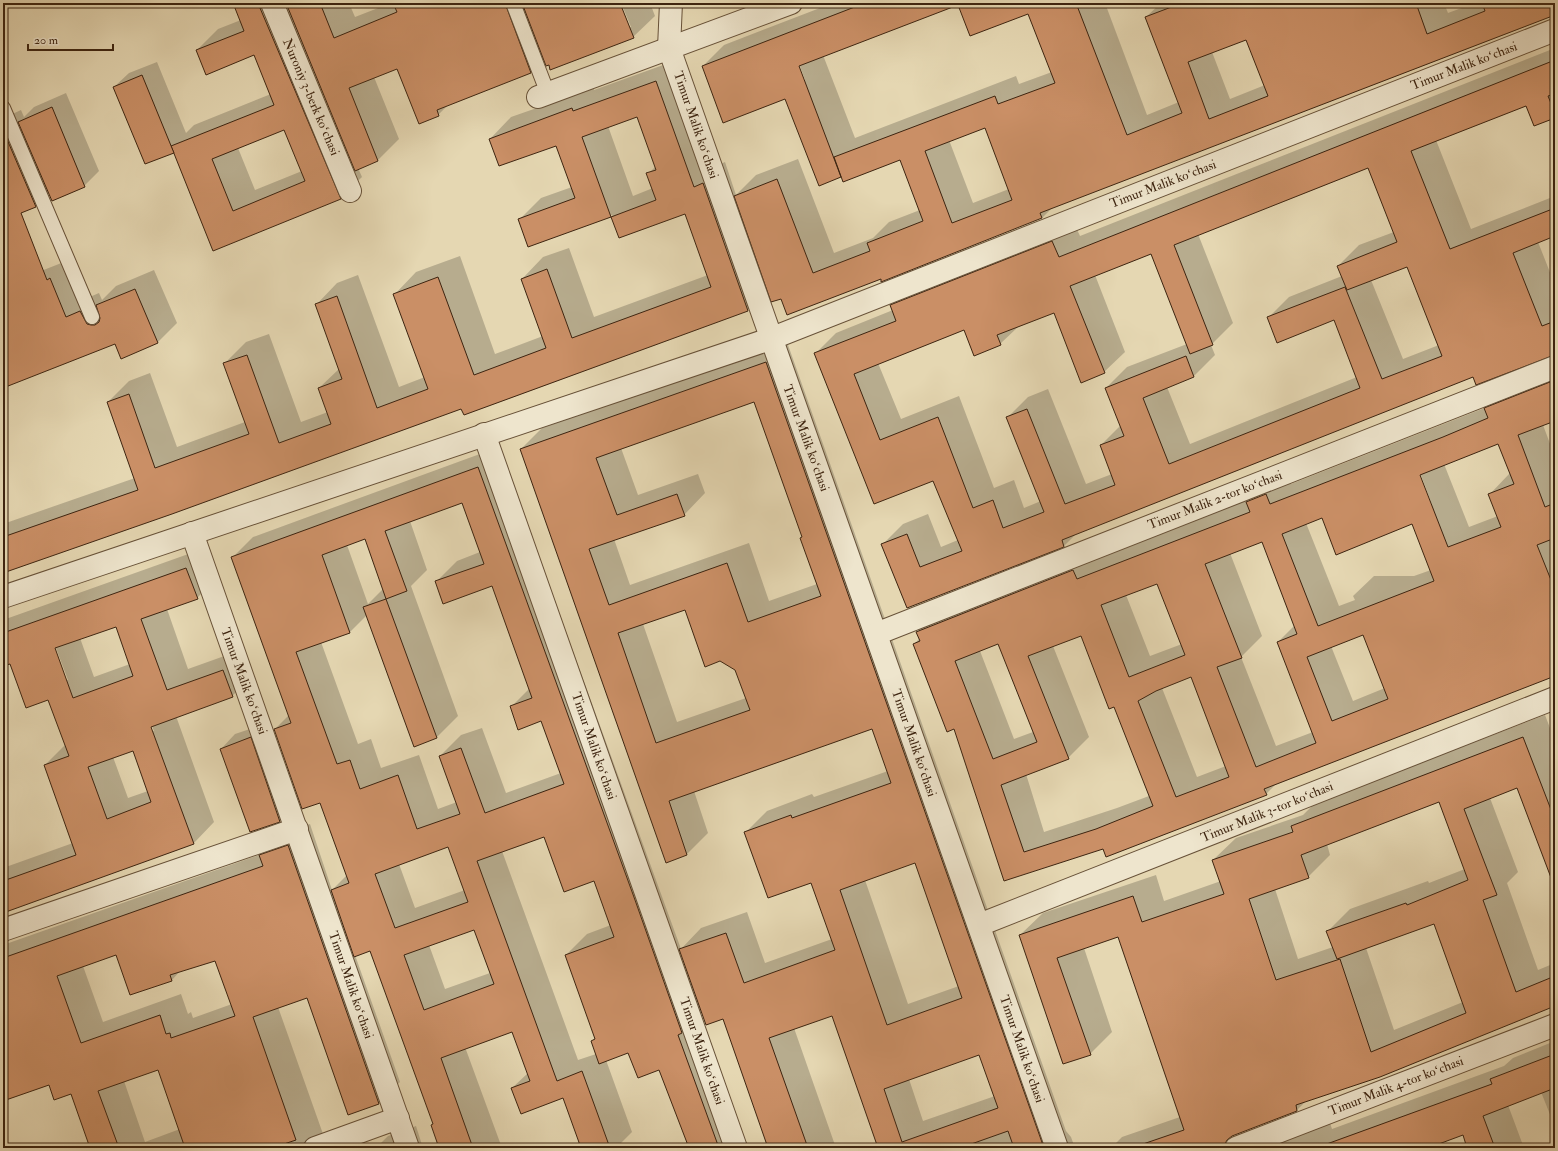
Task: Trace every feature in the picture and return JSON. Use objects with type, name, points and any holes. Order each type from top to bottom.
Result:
[{"type":"street","name":"Nuroniy 3-berk koʻchasi","points":[[272,3],[350,191]]},
{"type":"street","name":"Timur Malik koʻchasi","points":[[671,3],[669,48],[770,338],[1057,1148]]},
{"type":"street","points":[[543,95],[791,3]]},
{"type":"street","name":"Timur Malik koʻchasi","points":[[3,597],[770,338],[1555,30]]},
{"type":"street","name":"Timur Malik 2-tor koʻchasi","points":[[876,634],[1555,367]]},
{"type":"street","name":"Timur Malik koʻchasi","points":[[484,434],[736,1148]]},
{"type":"street","name":"Timur Malik koʻchasi","points":[[192,533],[408,1148]]},
{"type":"street","name":"Timur Malik 3-tor koʻchasi","points":[[979,925],[1555,698]]},
{"type":"street","points":[[3,930],[297,829]]},
{"type":"street","name":"Timur Malik 4-tor koʻchasi","points":[[1236,1148],[1555,1025]]},
{"type":"street","points":[[315,1148],[398,1118]]},
{"type":"lane","points":[[513,3],[543,95]]},
{"type":"lane","points":[[3,108],[92,317]]},
{"type":"building","points":[[233,3],[260,3],[260,8],[341,199],[213,251],[171,146],[274,105],[254,55],[206,75],[196,50],[244,31]],"holes":[[[284,130],[305,181],[233,211],[212,159]]]},
{"type":"building","points":[[286,3],[320,3],[334,38],[397,12],[393,3],[505,3],[531,73],[437,110],[439,116],[419,124],[397,69],[349,88],[378,161],[355,171]]},
{"type":"building","points":[[522,3],[620,3],[634,38],[550,70],[549,65],[546,66]]},
{"type":"building","points":[[865,3],[1076,3],[1127,135],[1182,113],[1145,17],[1182,3],[1416,3],[1427,34],[1485,11],[1482,3],[1555,3],[1555,15],[1040,213],[1042,218],[881,282],[881,279],[787,315],[781,299],[771,302],[734,196],[777,179],[813,273],[870,251],[867,243],[923,221],[900,160],[843,182],[834,157],[995,96],[998,104],[1055,83],[1028,14],[970,36],[958,5],[799,66],[841,177],[819,186],[785,99],[723,123],[702,66]],"holes":[[[1246,40],[1268,96],[1209,119],[1188,62]],[[985,128],[1012,200],[952,223],[925,151]]]},
{"type":"building","points":[[1555,60],[1555,94],[1548,96],[1555,113],[1555,118],[1534,126],[1526,106],[1411,151],[1450,249],[1555,208],[1555,236],[1513,253],[1542,326],[1555,321],[1555,355],[1476,385],[1473,377],[1062,540],[1064,547],[907,608],[881,544],[907,534],[920,567],[962,551],[933,481],[874,504],[814,353],[896,321],[890,305],[1052,241],[1059,257]],"holes":[[[1368,168],[1397,242],[1337,266],[1347,290],[1407,267],[1442,356],[1382,379],[1345,287],[1267,317],[1277,343],[1334,320],[1360,388],[1169,464],[1143,398],[1194,377],[1186,356],[1105,388],[1124,436],[1100,445],[1115,485],[1065,504],[1027,409],[1006,417],[1044,512],[1003,528],[993,500],[973,508],[938,417],[880,440],[854,374],[964,330],[974,356],[1001,345],[997,335],[1054,313],[1081,383],[1105,373],[1070,286],[1151,254],[1190,354],[1213,345],[1174,245]]]},
{"type":"building","points":[[142,75],[174,153],[145,164],[113,87]]},
{"type":"building","points":[[656,81],[694,187],[703,183],[748,311],[464,415],[461,409],[172,514],[3,573],[3,537],[138,490],[107,402],[129,394],[155,468],[249,434],[223,363],[247,355],[279,443],[331,424],[318,388],[342,379],[315,304],[337,296],[377,408],[428,389],[393,294],[438,277],[474,375],[546,348],[521,279],[547,269],[572,338],[711,287],[685,214],[619,238],[611,217],[528,247],[518,219],[575,198],[556,146],[499,166],[489,139],[572,108],[573,111]],"holes":[[[637,117],[656,170],[646,173],[656,200],[611,217],[582,137]]]},
{"type":"building","points":[[52,107],[85,187],[52,201],[18,122]]},
{"type":"building","points":[[3,130],[36,207],[21,213],[47,280],[50,278],[66,317],[80,311],[87,324],[95,325],[99,322],[100,318],[96,305],[135,289],[158,343],[121,359],[115,344],[3,388]]},
{"type":"building","points":[[766,362],[1044,1148],[1014,1148],[1008,1131],[960,1148],[878,1148],[832,1016],[769,1038],[808,1148],[768,1148],[723,1019],[706,1025],[679,949],[726,933],[744,983],[835,950],[811,883],[768,898],[744,832],[791,815],[792,818],[891,783],[872,729],[669,801],[687,855],[666,863],[520,449]],"holes":[[[754,402],[802,537],[800,538],[821,596],[748,622],[727,563],[609,605],[589,549],[685,516],[677,494],[617,515],[596,458]],[[685,610],[705,667],[720,661],[735,670],[750,710],[656,743],[618,633]],[[915,863],[962,998],[887,1025],[840,890]],[[979,1055],[998,1108],[902,1142],[884,1089]]]},
{"type":"building","points":[[1555,380],[1555,421],[1518,435],[1545,507],[1555,503],[1555,538],[1537,545],[1555,590],[1555,676],[1264,789],[1267,795],[1106,857],[1103,849],[1004,881],[954,729],[947,732],[913,644],[920,641],[916,632],[1073,570],[1077,579],[1250,512],[1246,502],[1266,494],[1270,504],[1443,437],[1488,418],[1484,408]],"holes":[[[1498,444],[1514,484],[1488,494],[1501,527],[1448,547],[1420,475]],[[1322,518],[1336,555],[1412,524],[1434,581],[1318,626],[1282,534]],[[1262,542],[1297,634],[1277,642],[1316,743],[1256,767],[1217,667],[1242,658],[1205,564]],[[1157,584],[1185,655],[1129,677],[1101,605]],[[1363,635],[1388,699],[1332,721],[1307,657]],[[1081,636],[1109,709],[1114,707],[1153,806],[1096,829],[1024,852],[1001,785],[1069,759],[1028,656]],[[998,644],[1037,742],[993,759],[955,661]],[[1191,677],[1229,777],[1176,797],[1138,701],[1156,691]]]},
{"type":"building","points":[[478,467],[635,900],[682,1033],[678,1035],[719,1148],[689,1148],[659,1070],[638,1078],[628,1053],[599,1064],[591,1041],[595,1039],[565,955],[614,937],[594,881],[564,892],[544,837],[477,861],[557,1081],[582,1071],[610,1148],[581,1148],[563,1098],[521,1114],[511,1088],[530,1081],[512,1032],[441,1058],[473,1148],[439,1148],[431,1125],[433,1124],[370,951],[354,957],[331,890],[349,883],[320,803],[302,809],[274,729],[291,723],[231,557]],"holes":[[[462,503],[484,564],[435,581],[443,604],[492,586],[532,698],[510,706],[518,730],[541,721],[564,784],[485,813],[461,748],[439,756],[460,814],[417,829],[398,775],[360,789],[350,760],[337,764],[296,652],[350,633],[322,555],[365,539],[386,599],[407,591],[385,531]],[[448,847],[468,902],[395,928],[375,874]],[[474,930],[494,984],[424,1010],[404,955]]]},
{"type":"building","points":[[186,568],[198,599],[141,619],[167,690],[223,670],[233,697],[151,727],[194,844],[3,913],[3,881],[76,855],[44,765],[69,756],[48,700],[26,708],[10,664],[3,666],[3,633]],"holes":[[[116,627],[133,676],[73,698],[55,648]],[[133,751],[151,802],[107,819],[88,767]]]},
{"type":"building","points":[[386,599],[437,738],[414,747],[363,607]]},
{"type":"building","points":[[251,737],[280,822],[250,832],[220,749]]},
{"type":"building","points":[[1523,737],[1555,820],[1555,882],[1553,883],[1517,788],[1464,809],[1497,895],[1483,900],[1516,992],[1555,976],[1555,1006],[1380,1077],[1296,1105],[1297,1111],[1232,1136],[1227,1140],[1224,1146],[1217,1148],[1143,1148],[1143,1144],[1184,1130],[1118,937],[1057,958],[1091,1055],[1063,1064],[1019,935],[1133,896],[1142,922],[1224,894],[1212,860],[1293,832],[1291,826]],"holes":[[[1439,802],[1468,880],[1407,905],[1406,903],[1326,931],[1337,959],[1434,924],[1466,1013],[1371,1052],[1340,959],[1276,980],[1249,899],[1309,878],[1301,855]]]},
{"type":"building","points":[[288,845],[379,1104],[348,1115],[307,998],[253,1017],[296,1140],[272,1148],[185,1148],[158,1070],[98,1091],[119,1148],[90,1148],[71,1094],[54,1100],[49,1085],[3,1101],[3,958],[263,866],[259,855]],"holes":[[[116,955],[130,995],[172,981],[170,975],[215,961],[235,1016],[171,1038],[170,1033],[166,1034],[160,1015],[81,1043],[57,976]]]},
{"type":"building","points":[[1555,1054],[1555,1088],[1483,1116],[1495,1148],[1467,1148],[1463,1135],[1428,1148],[1324,1148],[1324,1145],[1492,1084],[1490,1079]]}]
